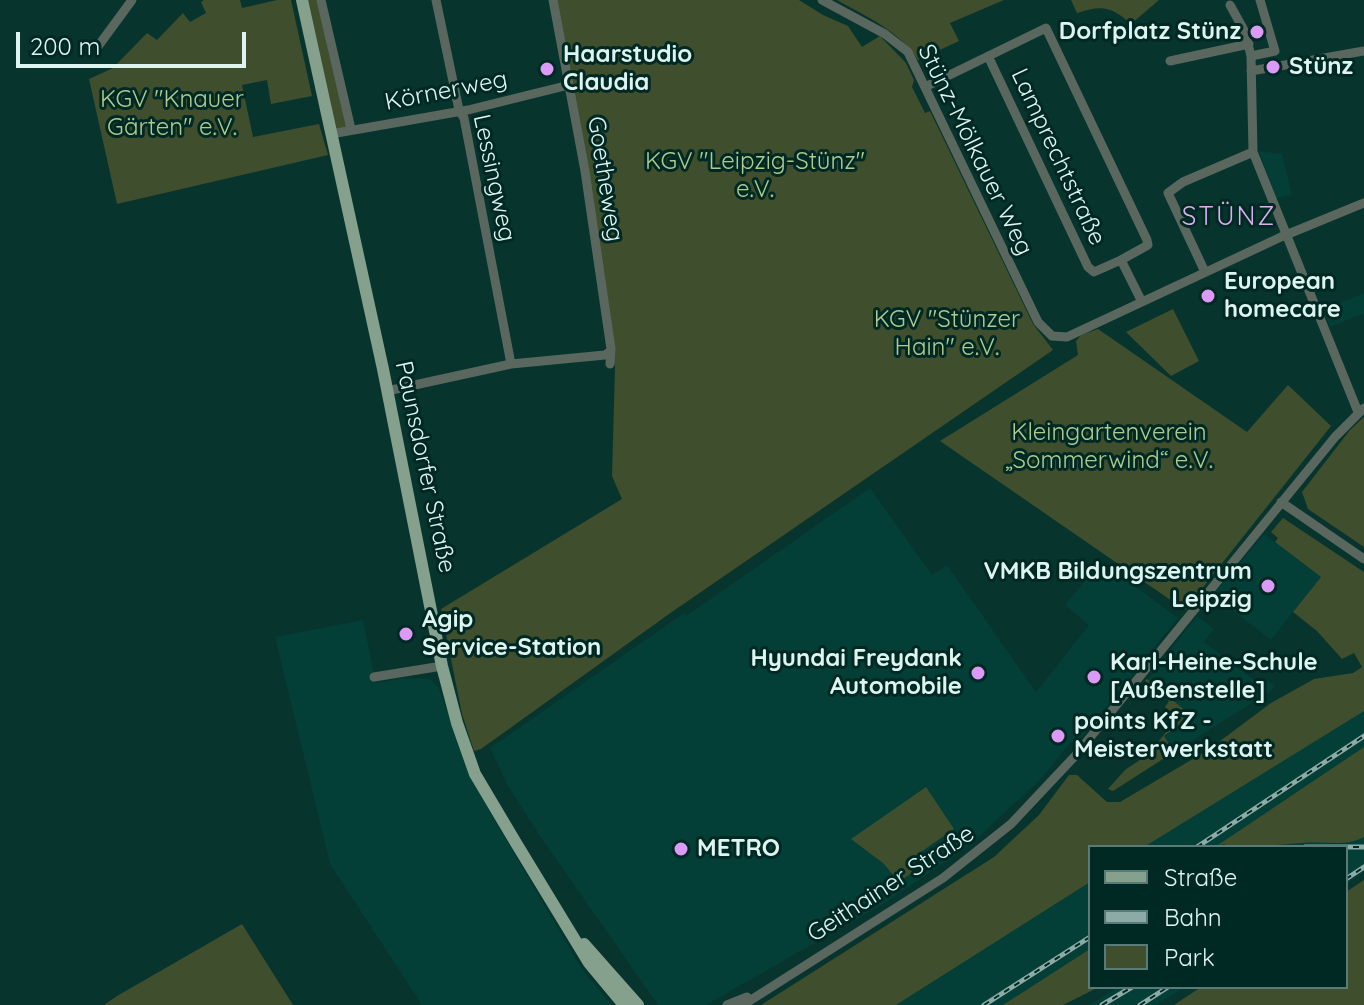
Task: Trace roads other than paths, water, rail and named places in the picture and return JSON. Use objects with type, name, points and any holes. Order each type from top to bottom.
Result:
[{"type":"main road","name":"Paunsdorfer Straße","points":[[302,0],[387,391],[442,666],[475,774],[589,963],[624,1005]]},
{"type":"main road","name":"Paunsdorfer Straße","points":[[563,921],[638,1005]]},
{"type":"street","points":[[99,45],[132,0]]},
{"type":"street","points":[[321,0],[351,129]]},
{"type":"street","name":"Lessingweg","points":[[436,0],[459,110],[464,118],[511,364]]},
{"type":"street","name":"Goetheweg","points":[[553,0],[595,233],[610,364]]},
{"type":"street","name":"Stünz-Mölkauer Weg","points":[[822,0],[902,45],[1038,322],[1052,336],[1067,337],[1141,300]]},
{"type":"street","points":[[1251,56],[1275,51],[1260,0]]},
{"type":"street","points":[[1230,5],[1240,19],[1251,56],[1253,152],[1361,410]]},
{"type":"street","points":[[925,87],[1046,28],[1148,245],[1121,260],[1141,300],[1364,203]]},
{"type":"street","points":[[1170,61],[1249,44]]},
{"type":"street","points":[[1251,71],[1364,51]]},
{"type":"street","name":"Lamprechtstraße","points":[[988,56],[1088,267],[1094,272],[1121,260]]},
{"type":"street","name":"Körnerweg","points":[[331,134],[569,85]]},
{"type":"street","points":[[1205,272],[1168,193],[1183,182],[1253,152]]},
{"type":"street","points":[[387,391],[511,364],[605,355],[609,352]]},
{"type":"street","name":"Geithainer Straße","points":[[743,1005],[943,878],[1011,824],[1075,756],[1281,502],[1343,427],[1361,410]]},
{"type":"street","points":[[1281,502],[1364,559]]},
{"type":"street","points":[[374,677],[442,666]]},
{"type":"street","name":"Geithainer Straße","points":[[727,1005],[758,993]]},
{"type":"railway","points":[[1200,845],[1364,736]]},
{"type":"railway","points":[[1348,847],[1364,847]]},
{"type":"railway","points":[[1348,878],[1364,867]]},
{"type":"railway","points":[[984,1005],[1088,938]]},
{"type":"railway","points":[[1102,1005],[1129,989]]},
{"type":"railway","points":[[1140,1005],[1165,989]]},
{"type":"place","name":"Dorfplatz Stünz","points":[[1257,32]]},
{"type":"place","name":"Stünz","points":[[1273,67]]},
{"type":"place","name":"Haarstudio Claudia","points":[[547,69]]},
{"type":"place","name":"European homecare","points":[[1208,296]]},
{"type":"place","name":"VMKB Bildungszentrum Leipzig","points":[[1268,586]]},
{"type":"place","name":"Agip Service-Station","points":[[406,634]]},
{"type":"place","name":"Hyundai Freydank Automobile","points":[[978,673]]},
{"type":"place","name":"Karl-Heine-Schule [Außenstelle]","points":[[1094,677]]},
{"type":"place","name":"points KfZ - Meisterwerkstatt","points":[[1058,736]]},
{"type":"place","name":"METRO","points":[[681,849]]},
{"type":"district","name":"STÜNZ","points":[[1229,217]]},
{"type":"park label","name":"KGV \"Knauer Gärten\" e.V.","points":[[172,114]]},
{"type":"park label","name":"KGV \"Leipzig-Stünz\" e.V.","points":[[755,176]]},
{"type":"park label","name":"KGV \"Stünzer Hain\" e.V.","points":[[947,334]]},
{"type":"park label","name":"Kleingartenverein „Sommerwind“ e.V.","points":[[1109,447]]}]
